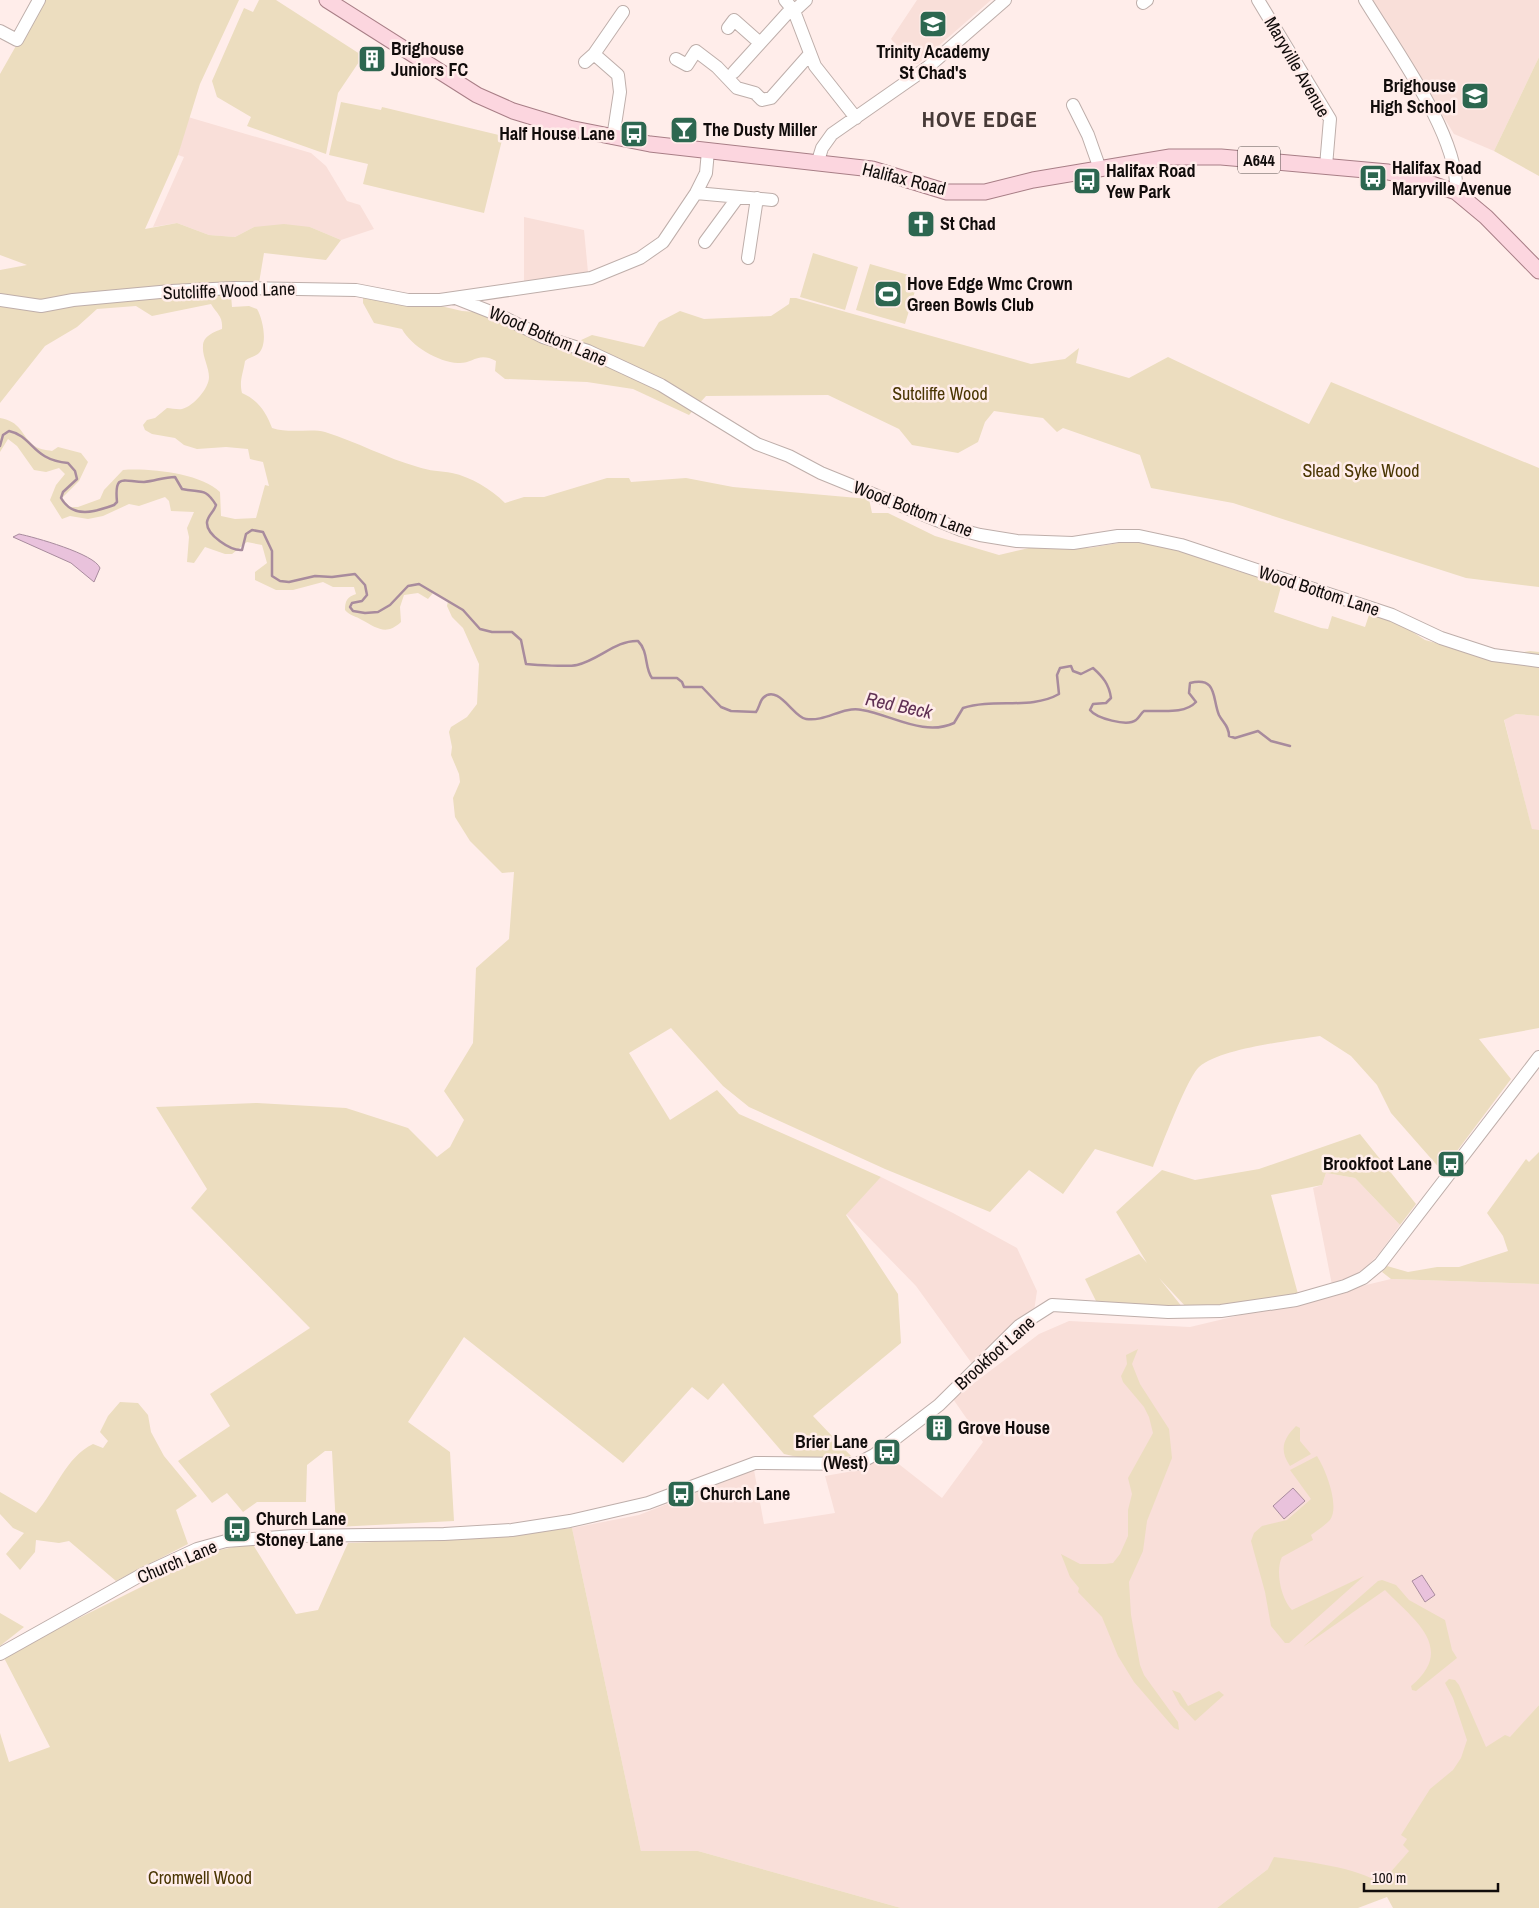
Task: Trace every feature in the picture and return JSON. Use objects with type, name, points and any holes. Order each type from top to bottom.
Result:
[{"type":"main road","name":"Halifax Road","points":[[328,0],[477,95],[513,111],[569,128],[613,138],[708,151],[818,161],[872,169],[947,192],[985,192],[1170,157],[1221,157],[1326,166],[1411,177],[1456,192],[1486,217],[1539,271]]},
{"type":"street","points":[[0,31],[17,40],[39,0]]},
{"type":"street","points":[[734,72],[790,6],[806,0]]},
{"type":"street","points":[[818,161],[822,148],[832,134],[928,67],[1005,0]]},
{"type":"street","name":"Maryville Avenue","points":[[1258,0],[1330,119],[1326,166]]},
{"type":"street","points":[[1365,0],[1440,124],[1457,176],[1456,192]]},
{"type":"street","points":[[790,6],[815,66],[856,118]]},
{"type":"street","points":[[613,138],[620,92],[618,75],[590,58],[623,12]]},
{"type":"street","points":[[728,28],[734,20],[760,43]]},
{"type":"street","points":[[676,59],[687,65],[696,51],[717,67],[736,88],[755,93],[762,100],[771,98],[809,55]]},
{"type":"street","points":[[1073,105],[1088,135],[1100,169]]},
{"type":"street","points":[[458,299],[607,274],[647,254],[663,242],[696,193],[706,173],[708,151]]},
{"type":"street","points":[[696,193],[772,200]]},
{"type":"street","points":[[705,242],[738,197]]},
{"type":"street","points":[[748,258],[758,198]]},
{"type":"street","name":"Sutcliffe Wood Lane","points":[[0,300],[41,306],[73,300],[171,291],[234,288],[356,290],[408,300],[458,299]]},
{"type":"street","name":"Wood Bottom Lane","points":[[458,299],[501,316],[542,337],[588,351],[662,386],[757,444],[789,456],[821,473],[961,530],[1017,541],[1072,543],[1118,536],[1139,536],[1182,545],[1357,602],[1392,615],[1441,638],[1493,656],[1539,661]]},
{"type":"street","name":"Brookfoot Lane","points":[[894,1439],[939,1405],[1019,1326],[1052,1304],[1168,1312],[1221,1311],[1296,1300],[1345,1286],[1363,1278],[1380,1264],[1539,1057]]},
{"type":"street","name":"Church Lane","points":[[0,1654],[141,1575],[197,1549],[226,1541],[293,1536],[444,1534],[503,1530],[570,1521],[648,1503],[755,1463],[857,1464],[874,1455],[894,1439]]},
{"type":"shaded area","name":"Trinity Academy St Chad's","points":[[917,0],[991,0],[918,64],[913,64],[891,39]]},
{"type":"shaded area","name":"Brighouse High School","points":[[1372,0],[1539,0],[1539,57],[1494,151],[1454,134]]},
{"type":"shaded area","points":[[188,117],[311,153],[326,166],[347,201],[360,205],[374,229],[341,240],[310,227],[254,227],[235,237],[209,235],[177,223],[153,227],[184,157],[178,155]]},
{"type":"shaded area","points":[[524,217],[584,230],[588,272],[544,280],[524,281]]},
{"type":"shaded area","points":[[19,534],[63,547],[87,557],[100,568],[94,582],[71,563],[13,537]]},
{"type":"shaded area","points":[[1516,714],[1539,716],[1539,830],[1532,830],[1504,719]]},
{"type":"shaded area","points":[[1326,1173],[1355,1178],[1400,1225],[1378,1255],[1364,1269],[1346,1280],[1332,1285],[1313,1188],[1322,1185]]},
{"type":"shaded area","points":[[881,1177],[1017,1248],[1037,1291],[1034,1311],[973,1365],[916,1286],[846,1214]]},
{"type":"shaded area","points":[[1391,1279],[1539,1284],[1539,1705],[1380,1884],[1268,1869],[1217,1908],[901,1908],[698,1851],[641,1851],[572,1528],[639,1515],[754,1470],[764,1524],[835,1513],[825,1476],[853,1471],[886,1454],[942,1498],[983,1442],[953,1399],[1039,1334],[1069,1321],[1190,1327]]},
{"type":"shaded area","points":[[1293,1488],[1305,1501],[1284,1519],[1273,1506]]},
{"type":"shaded area","points":[[1422,1575],[1435,1595],[1425,1602],[1412,1581]]},
{"type":"green space","points":[[42,0],[239,0],[200,84],[178,155],[145,229],[177,223],[209,235],[235,237],[254,227],[284,224],[310,227],[341,240],[326,260],[264,253],[259,283],[261,293],[231,295],[232,307],[249,306],[257,309],[261,319],[264,331],[262,349],[259,353],[245,361],[241,389],[242,393],[253,399],[261,407],[272,428],[286,431],[325,432],[406,463],[466,477],[480,484],[505,503],[524,497],[544,497],[607,478],[629,478],[631,482],[686,478],[733,487],[869,499],[872,513],[888,513],[935,536],[999,555],[1033,547],[1089,548],[1131,541],[1170,546],[1234,570],[1282,583],[1274,612],[1321,628],[1328,629],[1332,616],[1365,627],[1370,612],[1397,622],[1425,640],[1491,658],[1530,651],[1539,652],[1539,716],[1516,714],[1504,720],[1532,829],[1539,830],[1539,1028],[1479,1039],[1511,1079],[1442,1171],[1391,1113],[1377,1085],[1351,1056],[1320,1036],[1239,1050],[1210,1060],[1199,1067],[1181,1098],[1153,1167],[1095,1149],[1063,1194],[1029,1170],[990,1212],[885,1169],[749,1107],[723,1086],[671,1028],[629,1053],[670,1120],[717,1090],[739,1114],[881,1177],[846,1215],[898,1294],[901,1343],[813,1416],[851,1456],[820,1462],[784,1454],[723,1383],[708,1400],[692,1387],[623,1463],[464,1337],[408,1422],[450,1452],[454,1521],[336,1527],[332,1451],[325,1451],[307,1465],[306,1502],[257,1502],[243,1512],[227,1493],[212,1503],[178,1461],[230,1426],[210,1394],[310,1328],[191,1208],[207,1189],[156,1107],[257,1103],[346,1108],[408,1128],[437,1157],[450,1147],[464,1120],[444,1091],[473,1043],[476,968],[509,939],[514,872],[502,873],[470,841],[455,817],[453,798],[460,782],[459,774],[451,755],[452,747],[449,732],[451,727],[467,717],[477,704],[479,664],[463,628],[452,617],[447,606],[448,601],[433,593],[428,599],[418,593],[404,595],[400,607],[401,622],[391,629],[377,628],[345,610],[347,600],[350,596],[356,594],[354,587],[333,587],[323,582],[293,590],[276,590],[255,580],[255,572],[267,563],[262,545],[247,542],[232,554],[225,554],[205,547],[194,563],[187,562],[189,537],[187,528],[194,512],[171,511],[169,501],[165,497],[139,506],[129,504],[103,516],[88,519],[70,516],[62,519],[50,500],[56,485],[65,474],[59,468],[46,472],[34,470],[17,446],[8,439],[0,452],[0,418],[12,422],[20,428],[29,441],[37,447],[52,451],[58,447],[81,453],[88,462],[79,481],[62,498],[70,507],[78,507],[100,499],[104,490],[123,470],[160,471],[200,480],[220,492],[221,516],[235,519],[256,518],[265,485],[269,486],[263,462],[250,459],[248,449],[226,447],[197,449],[184,445],[175,438],[152,434],[145,430],[143,425],[147,420],[155,418],[167,408],[180,409],[187,407],[204,391],[209,377],[203,343],[209,335],[222,329],[221,318],[211,304],[152,316],[136,306],[97,309],[77,327],[45,346],[0,403],[0,270],[27,265],[0,255],[0,74]]},
{"type":"green space","points":[[259,0],[276,0],[363,56],[338,93],[326,154],[247,126],[251,117],[217,97],[212,81],[244,8],[253,12]]},
{"type":"green space","points":[[1539,57],[1539,176],[1494,151]]},
{"type":"green space","points":[[341,102],[381,110],[382,107],[503,136],[484,213],[363,184],[368,164],[329,155]]},
{"type":"green space","name":"Hove Edge Wmc Crown Green Bowls Club","points":[[813,253],[858,267],[845,310],[800,297]]},
{"type":"green space","name":"Hove Edge Wmc Crown Green Bowls Club","points":[[870,264],[919,278],[905,324],[856,310]]},
{"type":"green space","points":[[363,295],[428,303],[462,311],[476,312],[495,307],[556,335],[579,341],[592,335],[644,347],[659,322],[680,311],[704,319],[771,316],[789,304],[790,298],[796,298],[1031,364],[1065,359],[1079,348],[1076,363],[1129,378],[1168,357],[1309,424],[1331,382],[1539,468],[1539,587],[1466,578],[1233,503],[1151,488],[1140,455],[1063,428],[1057,432],[1043,418],[994,411],[985,422],[978,442],[958,453],[912,445],[899,429],[828,395],[706,396],[689,415],[633,389],[587,382],[505,379],[495,371],[496,361],[490,358],[485,357],[463,363],[442,360],[418,347],[402,329],[374,323],[363,303]]},
{"type":"green space","points":[[1360,1134],[1416,1204],[1400,1225],[1355,1178],[1326,1173],[1322,1185],[1271,1195],[1298,1294],[1217,1306],[1187,1308],[1159,1278],[1183,1308],[1096,1301],[1085,1279],[1139,1254],[1147,1263],[1116,1212],[1162,1170],[1195,1180],[1259,1169]]},
{"type":"green space","points":[[1539,1152],[1539,1284],[1391,1279],[1382,1272],[1387,1266],[1408,1272],[1437,1267],[1459,1267],[1508,1251],[1503,1236],[1487,1213],[1526,1159],[1529,1162]]},
{"type":"green space","points":[[1138,1349],[1132,1364],[1140,1384],[1169,1429],[1172,1458],[1147,1521],[1143,1551],[1129,1582],[1131,1615],[1140,1665],[1144,1675],[1178,1722],[1179,1730],[1174,1728],[1134,1682],[1118,1656],[1102,1617],[1078,1592],[1079,1588],[1070,1577],[1061,1554],[1080,1564],[1113,1563],[1120,1554],[1128,1536],[1128,1510],[1132,1494],[1128,1478],[1153,1433],[1144,1407],[1123,1382],[1121,1376],[1127,1364],[1126,1355]]},
{"type":"green space","points":[[120,1402],[138,1403],[148,1415],[151,1432],[164,1456],[197,1496],[176,1510],[188,1544],[116,1581],[69,1541],[59,1543],[36,1540],[35,1552],[20,1570],[6,1554],[24,1533],[13,1528],[0,1514],[0,1492],[36,1513],[75,1457],[93,1444],[103,1448],[108,1441],[100,1432],[108,1416]]},
{"type":"green space","points":[[1296,1426],[1300,1428],[1300,1441],[1311,1454],[1290,1466],[1284,1455],[1284,1445],[1288,1435]]},
{"type":"green space","points":[[1317,1456],[1331,1488],[1333,1514],[1330,1520],[1311,1535],[1313,1540],[1282,1557],[1279,1577],[1282,1592],[1292,1610],[1364,1576],[1289,1643],[1285,1643],[1271,1626],[1265,1592],[1251,1541],[1254,1533],[1262,1526],[1287,1520],[1311,1499],[1290,1470]]},
{"type":"green space","name":"Cromwell Wood","points":[[572,1528],[641,1851],[698,1851],[901,1908],[0,1908],[0,1733],[9,1762],[50,1747],[3,1656],[211,1552],[252,1543],[296,1614],[318,1610],[348,1543],[480,1538]]},
{"type":"green space","points":[[1382,1580],[1396,1585],[1409,1600],[1445,1620],[1452,1650],[1457,1658],[1416,1691],[1412,1690],[1411,1686],[1424,1672],[1430,1659],[1430,1647],[1426,1635],[1418,1623],[1385,1590],[1303,1647],[1378,1581]]},
{"type":"green space","points":[[0,1613],[24,1627],[0,1646]]},
{"type":"green space","points":[[1449,1679],[1455,1680],[1459,1685],[1486,1747],[1505,1735],[1510,1737],[1539,1705],[1539,1908],[1393,1908],[1387,1897],[1358,1908],[1217,1908],[1268,1869],[1274,1857],[1345,1869],[1371,1878],[1380,1884],[1409,1851],[1403,1845],[1407,1839],[1401,1835],[1430,1789],[1453,1770],[1461,1758],[1467,1740],[1453,1698],[1445,1683]]},
{"type":"green space","points":[[1172,1690],[1180,1693],[1188,1706],[1219,1691],[1224,1695],[1195,1721],[1180,1705]]},
{"type":"waterway","name":"Red Beck","points":[[0,446],[3,435],[9,431],[23,438],[47,457],[68,463],[75,471],[77,479],[63,492],[61,498],[66,505],[78,511],[99,510],[114,505],[117,502],[116,493],[119,482],[126,480],[144,482],[175,477],[182,489],[209,495],[216,505],[207,522],[208,527],[210,532],[226,545],[242,550],[246,534],[252,530],[263,532],[272,551],[272,576],[280,581],[289,582],[315,576],[332,577],[355,574],[365,585],[367,595],[362,601],[352,603],[350,607],[353,611],[365,613],[378,612],[390,605],[408,586],[419,584],[463,610],[480,629],[492,632],[512,632],[521,640],[526,664],[577,665],[622,644],[638,641],[644,650],[652,678],[677,678],[684,687],[702,687],[721,707],[731,711],[756,712],[763,698],[774,695],[786,702],[796,713],[806,719],[820,718],[855,709],[908,724],[931,728],[943,727],[954,723],[963,708],[975,705],[1025,703],[1048,699],[1059,694],[1057,675],[1060,668],[1071,666],[1073,671],[1081,674],[1093,668],[1105,681],[1111,698],[1106,703],[1093,704],[1090,710],[1105,719],[1126,723],[1137,719],[1144,711],[1185,709],[1196,702],[1189,693],[1190,683],[1199,682],[1210,686],[1219,715],[1227,727],[1229,736],[1235,738],[1258,731],[1271,741],[1290,746]]},
{"type":"place","name":"Trinity Academy St Chad's","points":[[933,24]]},
{"type":"place","name":"Brighouse Juniors FC","points":[[372,59]]},
{"type":"place","name":"Brighouse High School","points":[[1475,96]]},
{"type":"place","name":"The Dusty Miller","points":[[684,130]]},
{"type":"place","name":"Half House Lane","points":[[634,134]]},
{"type":"place","name":"Halifax Road Maryville Avenue","points":[[1373,178]]},
{"type":"place","name":"Halifax Road Yew Park","points":[[1087,181]]},
{"type":"place","name":"St Chad","points":[[921,224]]},
{"type":"place","name":"Hove Edge Wmc Crown Green Bowls Club","points":[[888,294]]},
{"type":"place","name":"Brookfoot Lane","points":[[1451,1164]]},
{"type":"place","name":"Grove House","points":[[939,1428]]},
{"type":"place","name":"Brier Lane (West)","points":[[887,1452]]},
{"type":"place","name":"Church Lane","points":[[681,1494]]},
{"type":"place","name":"Church Lane Stoney Lane","points":[[237,1529]]},
{"type":"district","name":"HOVE EDGE","points":[[980,119]]},
{"type":"park label","name":"Sutcliffe Wood","points":[[940,394]]},
{"type":"park label","name":"Slead Syke Wood","points":[[1361,471]]}]
